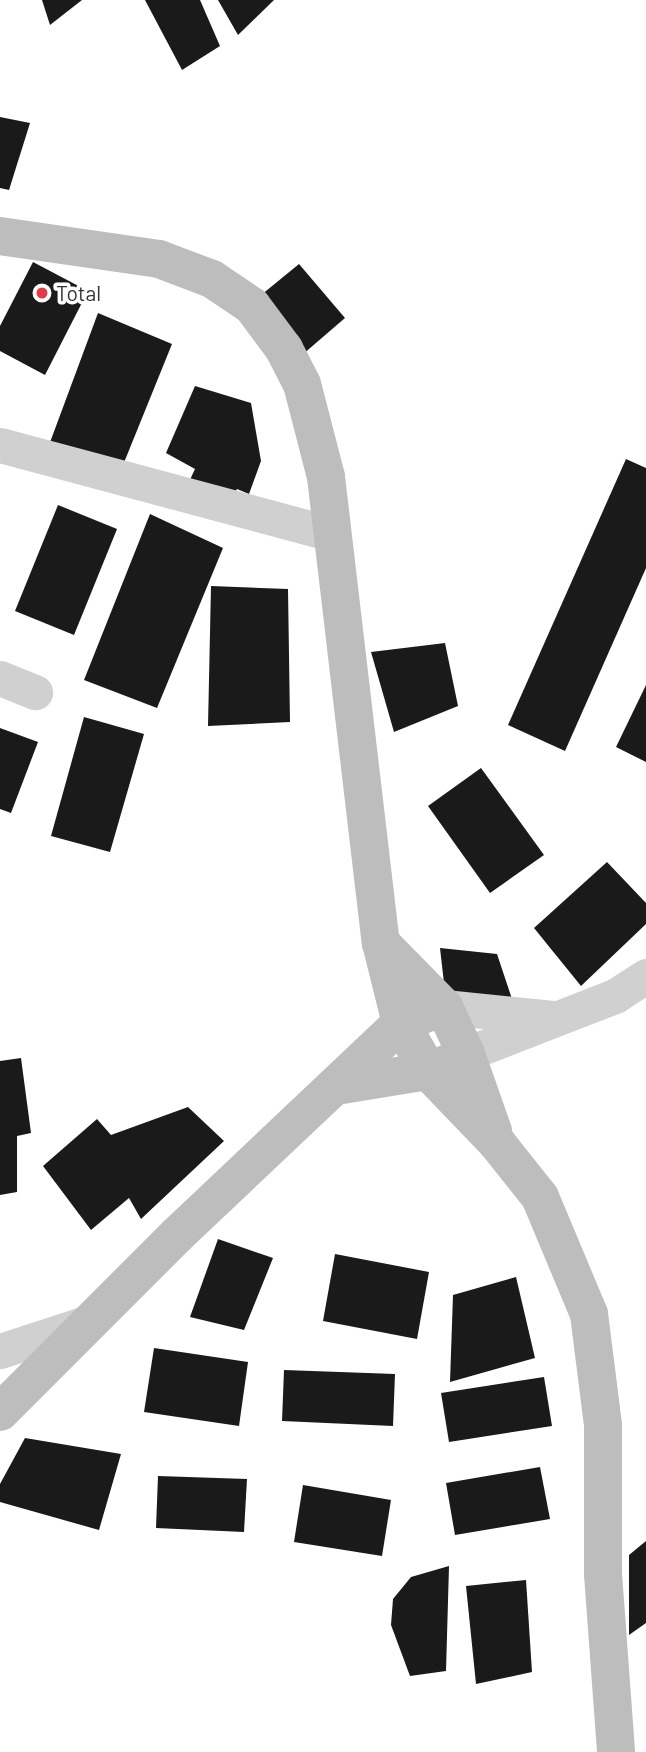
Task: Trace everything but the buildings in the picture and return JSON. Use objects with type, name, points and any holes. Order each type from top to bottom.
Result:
[{"type":"main road","points":[[0,236],[159,259],[212,279],[252,306],[284,349],[302,384],[326,477],[381,943],[401,1023],[428,1072],[497,1143],[540,1197],[589,1314],[603,1425],[603,1574],[616,1752]]},
{"type":"main road","points":[[381,943],[444,1007],[466,1054],[497,1143]]},
{"type":"main road","points":[[0,1412],[89,1322],[401,1023],[444,1007]]},
{"type":"main road","points":[[336,1086],[428,1072],[466,1054]]},
{"type":"street","points":[[0,446],[331,534]]},
{"type":"street","points":[[0,678],[34,692]]},
{"type":"street","points":[[466,1054],[615,996],[646,976]]},
{"type":"street","points":[[444,1007],[558,1019]]},
{"type":"street","points":[[0,1351],[89,1322]]},
{"type":"street","points":[[0,1382],[38,1372]]},
{"type":"place","name":"Total","points":[[42,293]]}]
